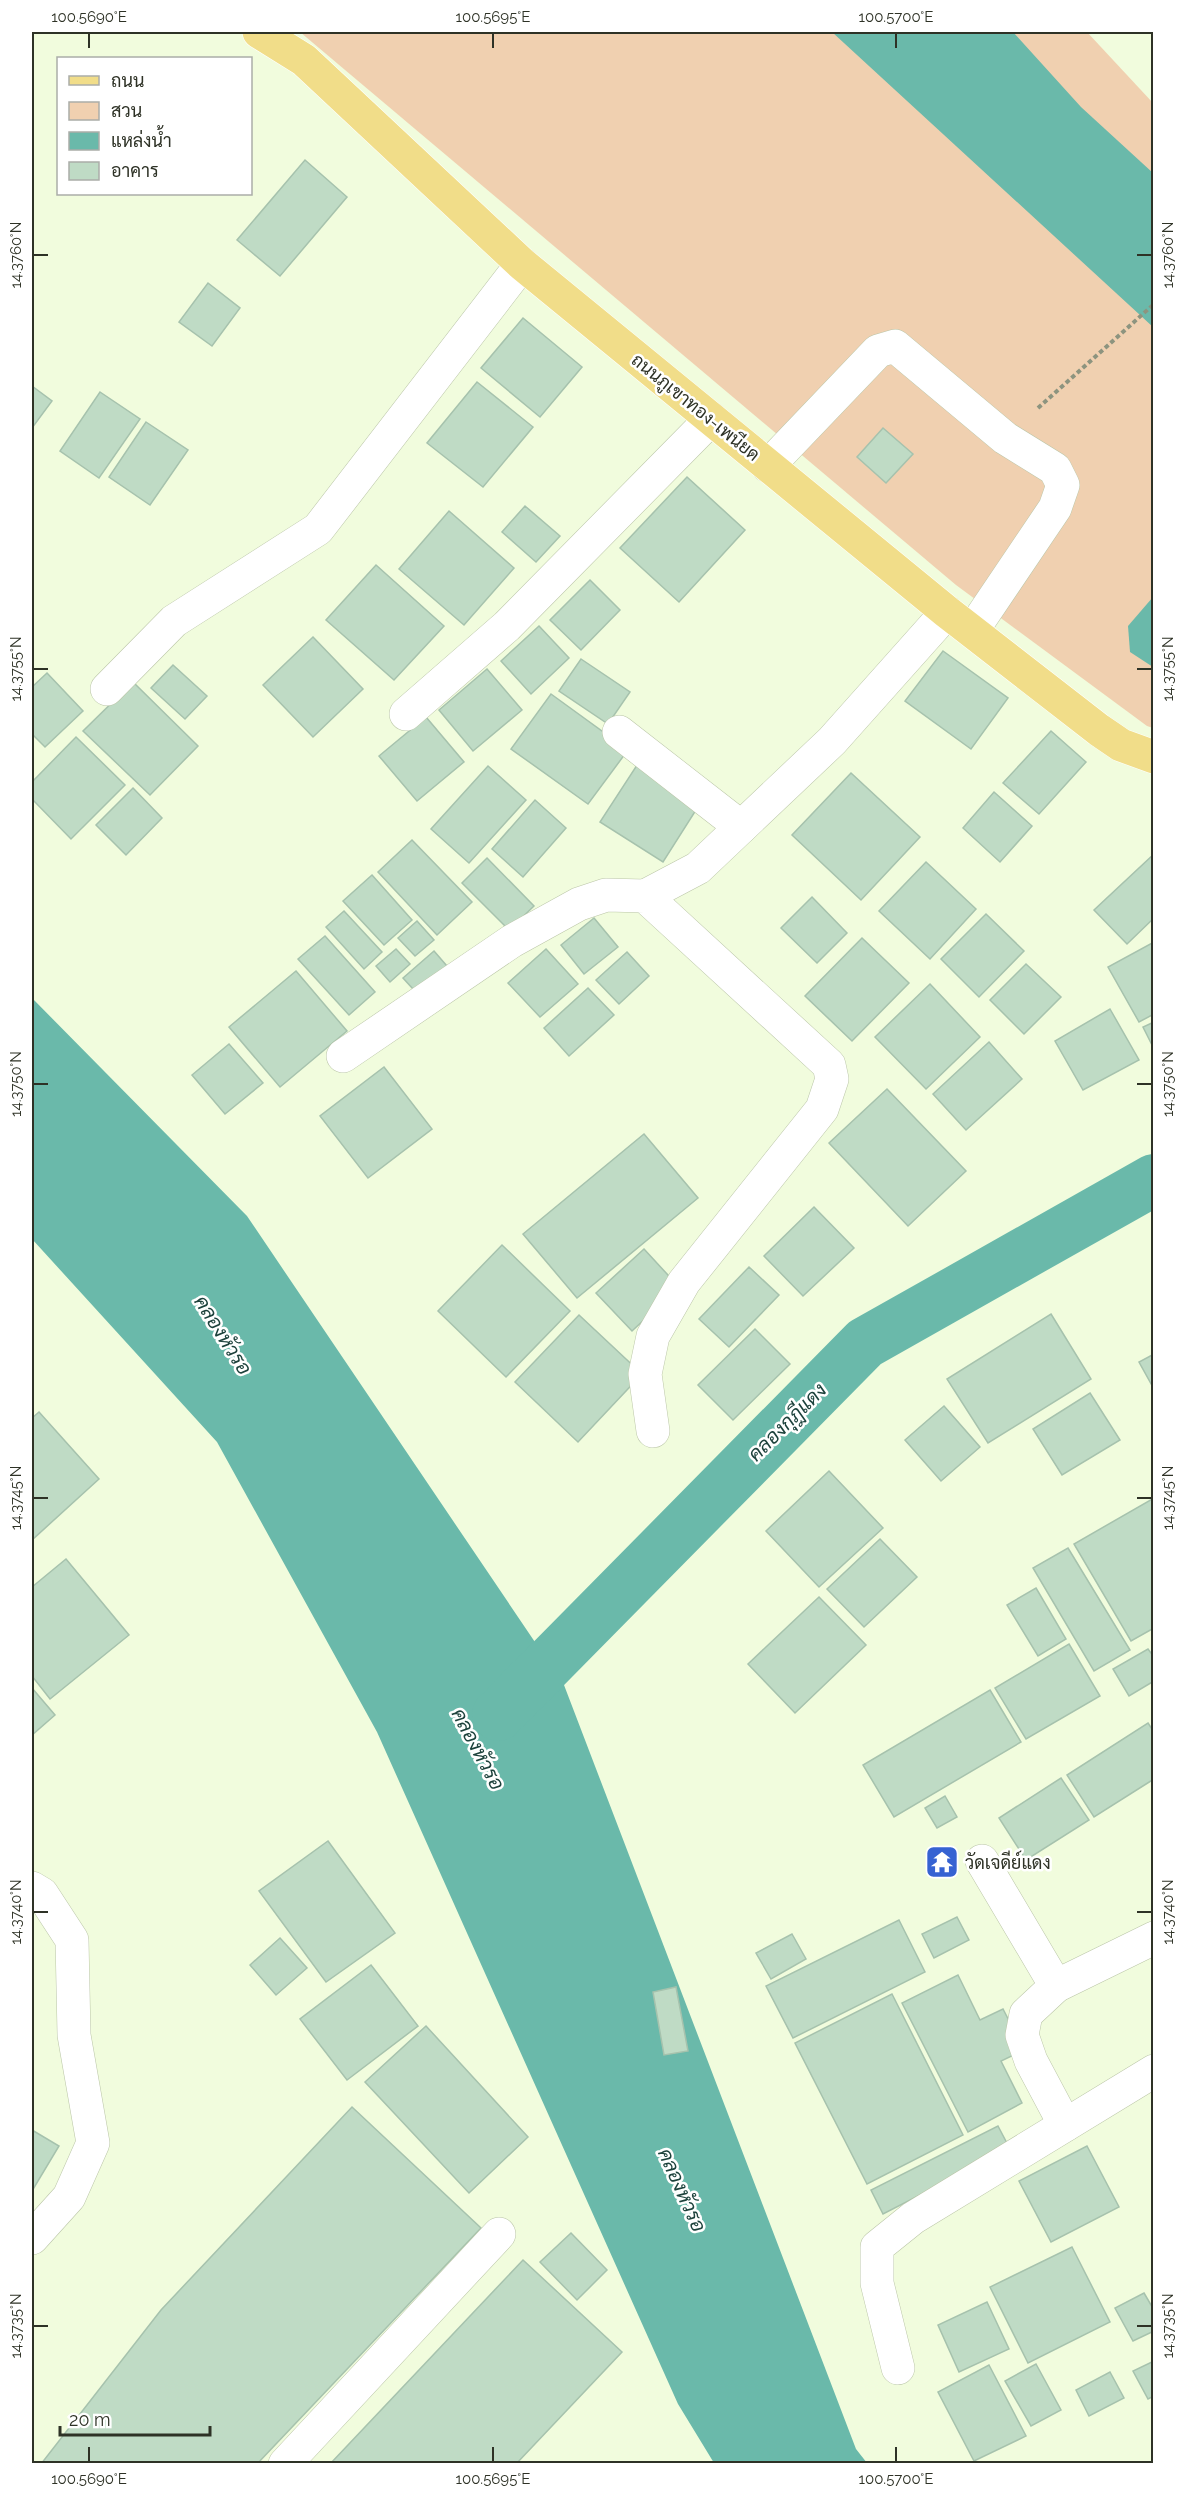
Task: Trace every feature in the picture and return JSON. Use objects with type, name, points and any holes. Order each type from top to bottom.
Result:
[{"type":"main road","name":"ถนนภูเขาทอง-เพนียด","points":[[259,32],[304,60],[522,264],[946,612],[1106,735],[1121,745],[1154,757]]},
{"type":"street","points":[[107,688],[174,621],[318,529],[522,264]]},
{"type":"street","points":[[768,466],[878,351],[895,346],[1005,438],[1055,469],[1063,485],[1055,508],[972,631]]},
{"type":"street","points":[[406,714],[507,626],[711,418]]},
{"type":"street","points":[[343,1056],[512,941],[579,904],[606,895],[645,896],[698,868],[832,741],[946,612]]},
{"type":"street","points":[[619,732],[741,827]]},
{"type":"street","points":[[645,896],[829,1065],[832,1079],[822,1108],[684,1282],[653,1336],[645,1374],[653,1431]]},
{"type":"street","points":[[982,1862],[1056,1986]]},
{"type":"street","points":[[32,1888],[42,1894],[72,1940],[74,2036],[93,2143],[69,2197],[32,2238]]},
{"type":"street","points":[[1065,2125],[1031,2061],[1022,2035],[1026,2014],[1056,1986],[1154,1938]]},
{"type":"street","points":[[898,2368],[877,2283],[877,2247],[913,2218],[1154,2071]]},
{"type":"street","points":[[285,2463],[499,2234]]},
{"type":"path","points":[[1005,438],[1154,304]]},
{"type":"green space","points":[[300,32],[1087,32],[1153,103],[1153,728],[1147,726],[956,585]]},
{"type":"water","points":[[832,32],[1013,32],[1081,107],[1153,173],[1153,327]]},
{"type":"water","points":[[1153,597],[1153,667],[1130,652],[1128,626]]},
{"type":"water","name":"คลองหัวรอ","points":[[32,998],[247,1216],[564,1685],[856,2449],[867,2463],[714,2463],[678,2404],[377,1732],[217,1442],[32,1239]]},
{"type":"building","points":[[305,160],[347,197],[280,276],[237,240]]},
{"type":"building","points":[[208,283],[240,308],[212,346],[179,322]]},
{"type":"building","points":[[523,318],[582,367],[540,417],[481,368]]},
{"type":"building","points":[[477,382],[533,427],[483,487],[427,443]]},
{"type":"building","points":[[32,386],[52,401],[32,428]]},
{"type":"building","points":[[100,392],[140,419],[99,478],[60,451]]},
{"type":"building","points":[[146,422],[188,450],[150,505],[109,477]]},
{"type":"building","points":[[883,428],[913,454],[886,483],[857,457]]},
{"type":"building","points":[[687,477],[745,530],[679,602],[620,548]]},
{"type":"building","points":[[525,506],[560,536],[536,562],[502,532]]},
{"type":"building","points":[[449,511],[514,568],[464,625],[399,569]]},
{"type":"building","points":[[376,565],[444,626],[394,680],[326,620]]},
{"type":"building","points":[[590,580],[620,610],[581,650],[550,620]]},
{"type":"building","points":[[539,626],[569,658],[531,694],[501,661]]},
{"type":"building","points":[[313,637],[363,689],[313,737],[263,685]]},
{"type":"building","points":[[943,651],[1008,698],[971,749],[905,701]]},
{"type":"building","points":[[581,659],[630,692],[608,724],[559,691]]},
{"type":"building","points":[[173,665],[207,696],[185,719],[151,688]]},
{"type":"building","points":[[487,669],[522,710],[473,751],[439,710]]},
{"type":"building","points":[[47,673],[83,711],[45,747],[32,734],[32,687]]},
{"type":"building","points":[[133,682],[198,746],[150,795],[83,731]]},
{"type":"building","points":[[551,694],[628,750],[588,804],[511,749]]},
{"type":"building","points":[[426,717],[464,762],[417,801],[379,756]]},
{"type":"building","points":[[1051,731],[1086,762],[1039,814],[1003,783]]},
{"type":"building","points":[[76,737],[125,785],[71,839],[32,799],[32,782]]},
{"type":"building","points":[[641,759],[703,799],[663,862],[600,822]]},
{"type":"building","points":[[488,766],[526,800],[469,863],[431,829]]},
{"type":"building","points":[[851,773],[920,837],[861,900],[792,835]]},
{"type":"building","points":[[133,788],[162,818],[126,855],[96,825]]},
{"type":"building","points":[[994,792],[1032,826],[1000,862],[963,828]]},
{"type":"building","points":[[535,800],[566,828],[523,877],[492,849]]},
{"type":"building","points":[[412,840],[472,902],[437,935],[378,872]]},
{"type":"building","points":[[1154,854],[1154,918],[1127,944],[1094,910]]},
{"type":"building","points":[[487,858],[534,906],[509,930],[462,883]]},
{"type":"building","points":[[926,862],[976,909],[930,959],[879,911]]},
{"type":"building","points":[[372,875],[412,920],[384,945],[343,901]]},
{"type":"building","points":[[812,897],[847,933],[817,963],[781,928]]},
{"type":"building","points":[[344,911],[382,952],[364,969],[326,927]]},
{"type":"building","points":[[986,914],[1024,951],[979,997],[941,959]]},
{"type":"building","points":[[594,918],[618,947],[584,974],[561,945]]},
{"type":"building","points":[[417,921],[434,940],[415,956],[398,938]]},
{"type":"building","points":[[325,936],[375,992],[349,1015],[298,959]]},
{"type":"building","points":[[862,938],[909,983],[852,1041],[805,996]]},
{"type":"building","points":[[1154,942],[1154,1014],[1139,1022],[1108,967]]},
{"type":"building","points":[[396,949],[410,964],[390,982],[376,966]]},
{"type":"building","points":[[546,949],[578,984],[540,1017],[508,983]]},
{"type":"building","points":[[434,951],[453,973],[423,1000],[403,978]]},
{"type":"building","points":[[627,952],[649,976],[619,1004],[596,980]]},
{"type":"building","points":[[1026,964],[1061,997],[1024,1034],[990,1000]]},
{"type":"building","points":[[296,971],[347,1031],[280,1087],[229,1027]]},
{"type":"building","points":[[930,984],[980,1037],[926,1089],[875,1037]]},
{"type":"building","points":[[588,988],[614,1015],[569,1056],[544,1028]]},
{"type":"building","points":[[1110,1009],[1139,1060],[1083,1090],[1055,1041]]},
{"type":"building","points":[[1154,1022],[1154,1049],[1143,1027]]},
{"type":"building","points":[[989,1042],[1022,1079],[966,1130],[933,1094]]},
{"type":"building","points":[[229,1044],[263,1083],[225,1114],[192,1075]]},
{"type":"building","points":[[384,1067],[432,1129],[368,1178],[320,1116]]},
{"type":"building","points":[[887,1089],[966,1171],[908,1226],[829,1143]]},
{"type":"building","points":[[644,1134],[698,1198],[577,1298],[523,1234]]},
{"type":"building","points":[[814,1207],[854,1248],[803,1296],[764,1256]]},
{"type":"building","points":[[502,1245],[570,1311],[506,1377],[438,1311]]},
{"type":"building","points":[[644,1249],[679,1287],[632,1331],[596,1293]]},
{"type":"building","points":[[749,1267],[779,1295],[729,1347],[699,1319]]},
{"type":"building","points":[[1051,1314],[1091,1379],[988,1443],[947,1379]]},
{"type":"building","points":[[579,1315],[642,1374],[578,1442],[515,1382]]},
{"type":"building","points":[[755,1329],[790,1364],[733,1420],[698,1385]]},
{"type":"building","points":[[1154,1354],[1154,1389],[1139,1362]]},
{"type":"building","points":[[1090,1393],[1120,1440],[1062,1475],[1033,1429]]},
{"type":"building","points":[[944,1406],[980,1447],[941,1481],[905,1440]]},
{"type":"building","points":[[39,1412],[99,1479],[32,1540],[32,1418]]},
{"type":"building","points":[[829,1471],[883,1528],[819,1587],[766,1531]]},
{"type":"building","points":[[1154,1498],[1154,1628],[1131,1641],[1074,1544]]},
{"type":"building","points":[[880,1539],[917,1577],[864,1627],[827,1589]]},
{"type":"building","points":[[1068,1548],[1130,1650],[1094,1671],[1033,1568]]},
{"type":"building","points":[[66,1559],[129,1635],[50,1699],[32,1676],[32,1587]]},
{"type":"building","points":[[1036,1588],[1066,1639],[1038,1656],[1007,1605]]},
{"type":"building","points":[[819,1597],[866,1645],[795,1713],[748,1664]]},
{"type":"building","points":[[1069,1644],[1100,1696],[1026,1739],[995,1688]]},
{"type":"building","points":[[1148,1649],[1154,1657],[1154,1681],[1129,1696],[1113,1669]]},
{"type":"building","points":[[32,1688],[55,1715],[32,1735]]},
{"type":"building","points":[[990,1690],[1021,1742],[894,1817],[863,1765]]},
{"type":"building","points":[[1148,1723],[1154,1732],[1154,1779],[1094,1817],[1067,1775]]},
{"type":"building","points":[[1061,1778],[1089,1820],[1026,1860],[999,1818]]},
{"type":"building","points":[[945,1796],[957,1817],[937,1828],[925,1808]]},
{"type":"building","points":[[328,1841],[395,1933],[326,1982],[259,1891]]},
{"type":"building","points":[[957,1917],[969,1940],[934,1958],[922,1934]]},
{"type":"building","points":[[899,1920],[925,1972],[793,2038],[766,1986]]},
{"type":"building","points":[[792,1934],[806,1959],[771,1979],[756,1953]]},
{"type":"building","points":[[280,1938],[307,1968],[276,1995],[250,1965]]},
{"type":"building","points":[[371,1965],[418,2026],[347,2080],[300,2019]]},
{"type":"building","points":[[958,1975],[980,2020],[1003,2009],[1024,2050],[1001,2061],[1022,2103],[968,2132],[902,2003]]},
{"type":"building","points":[[676,1987],[688,2051],[664,2055],[653,1992]]},
{"type":"building","points":[[892,1994],[963,2135],[867,2184],[795,2043]]},
{"type":"building","points":[[426,2026],[528,2137],[469,2193],[365,2082]]},
{"type":"building","points":[[352,2107],[481,2228],[257,2464],[41,2464],[161,2310]]},
{"type":"building","points":[[998,2126],[1010,2149],[883,2214],[871,2190]]},
{"type":"building","points":[[32,2130],[59,2146],[32,2191]]},
{"type":"building","points":[[1087,2146],[1119,2207],[1051,2242],[1019,2181]]},
{"type":"building","points":[[571,2233],[607,2270],[577,2300],[540,2262]]},
{"type":"building","points":[[1072,2247],[1110,2322],[1028,2363],[990,2287]]},
{"type":"building","points":[[523,2260],[622,2352],[516,2464],[330,2464]]},
{"type":"building","points":[[1144,2293],[1154,2310],[1154,2331],[1133,2341],[1115,2308]]},
{"type":"building","points":[[987,2302],[1009,2349],[959,2372],[938,2325]]},
{"type":"building","points":[[1154,2361],[1154,2396],[1148,2399],[1133,2371]]},
{"type":"building","points":[[1036,2364],[1061,2410],[1031,2426],[1005,2381]]},
{"type":"building","points":[[989,2365],[1026,2436],[974,2461],[938,2392]]},
{"type":"building","points":[[1110,2372],[1124,2398],[1089,2416],[1076,2390]]},
{"type":"waterway","name":"คลองกุฎีแดง","points":[[498,1715],[865,1343],[1154,1180]]},
{"type":"place","name":"วัดเจดีย์แดง","points":[[942,1862]]}]
